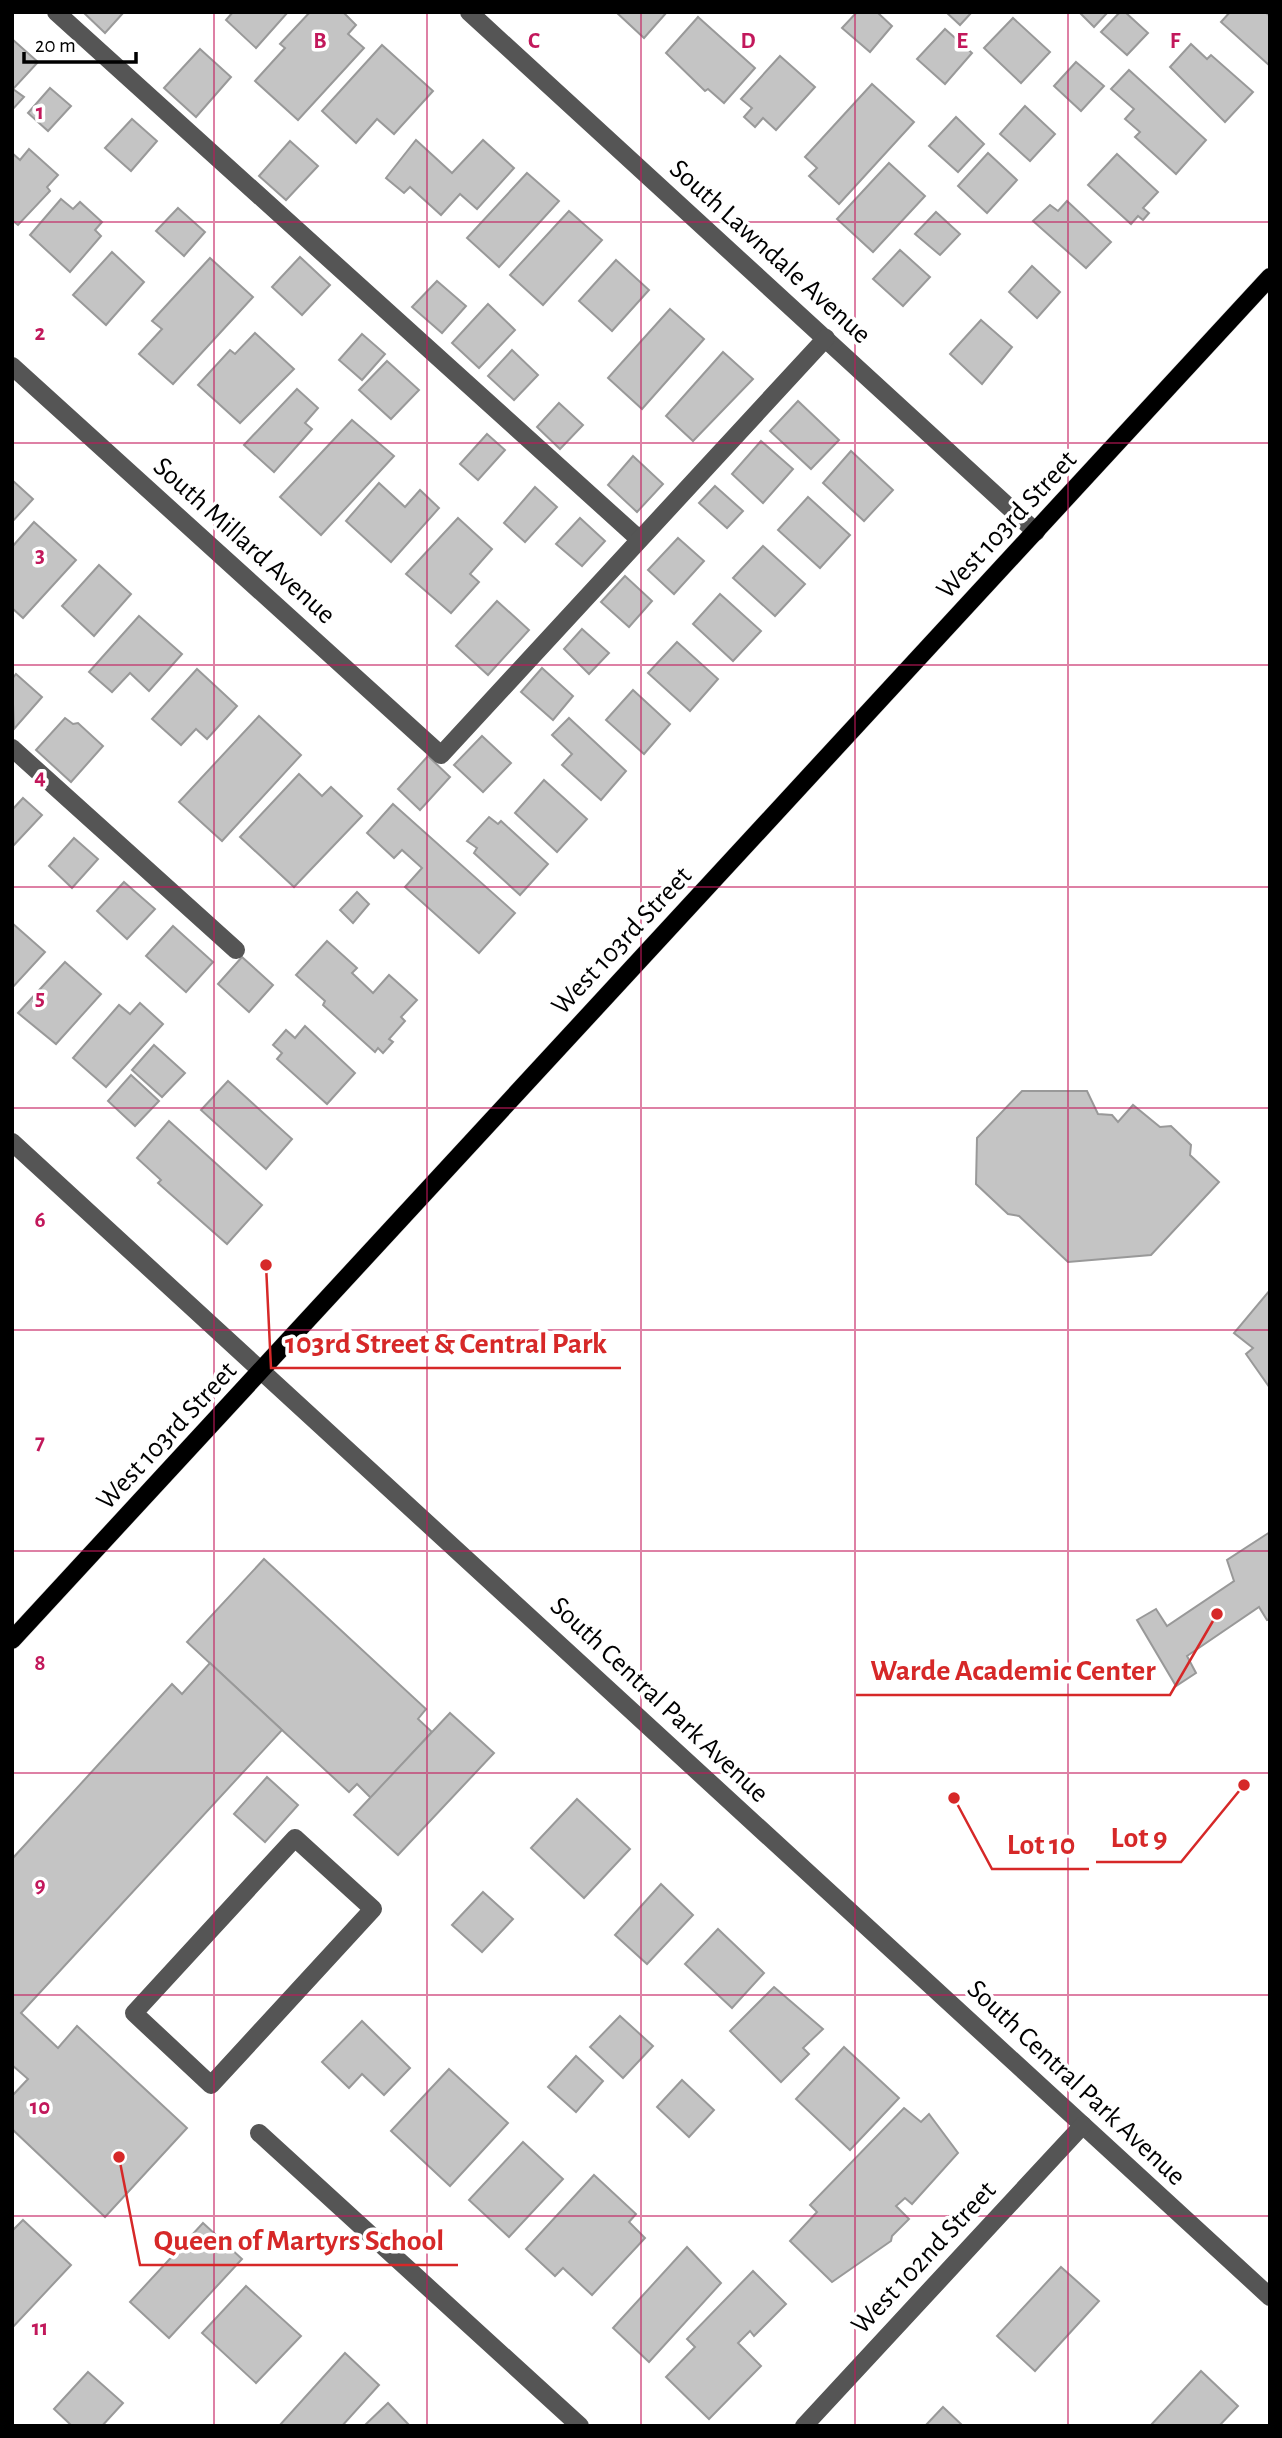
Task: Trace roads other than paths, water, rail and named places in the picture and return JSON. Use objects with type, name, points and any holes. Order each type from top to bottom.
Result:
[{"type":"main road","name":"West 103rd Street","points":[[12,1640],[1270,277]]},
{"type":"street","points":[[56,12],[639,539],[826,338]]},
{"type":"street","name":"South Lawndale Avenue","points":[[468,12],[1037,532]]},
{"type":"street","name":"South Millard Avenue","points":[[12,366],[441,755],[639,539]]},
{"type":"street","points":[[12,748],[236,950]]},
{"type":"street","name":"South Central Park Avenue","points":[[12,1142],[1270,2297]]},
{"type":"street","points":[[295,1838],[373,1909],[211,2085],[134,2014],[295,1838]]},
{"type":"street","name":"West 102nd Street","points":[[804,2426],[1083,2125]]},
{"type":"street","points":[[259,2133],[580,2426]]},
{"type":"place","name":"103rd Street & Central Park","points":[[266,1265]]},
{"type":"place","name":"Warde Academic Center","points":[[1217,1614]]},
{"type":"place","name":"Lot 9","points":[[1244,1785]]},
{"type":"place","name":"Lot 10","points":[[954,1798]]},
{"type":"place","name":"Queen of Martyrs School","points":[[119,2157]]}]
